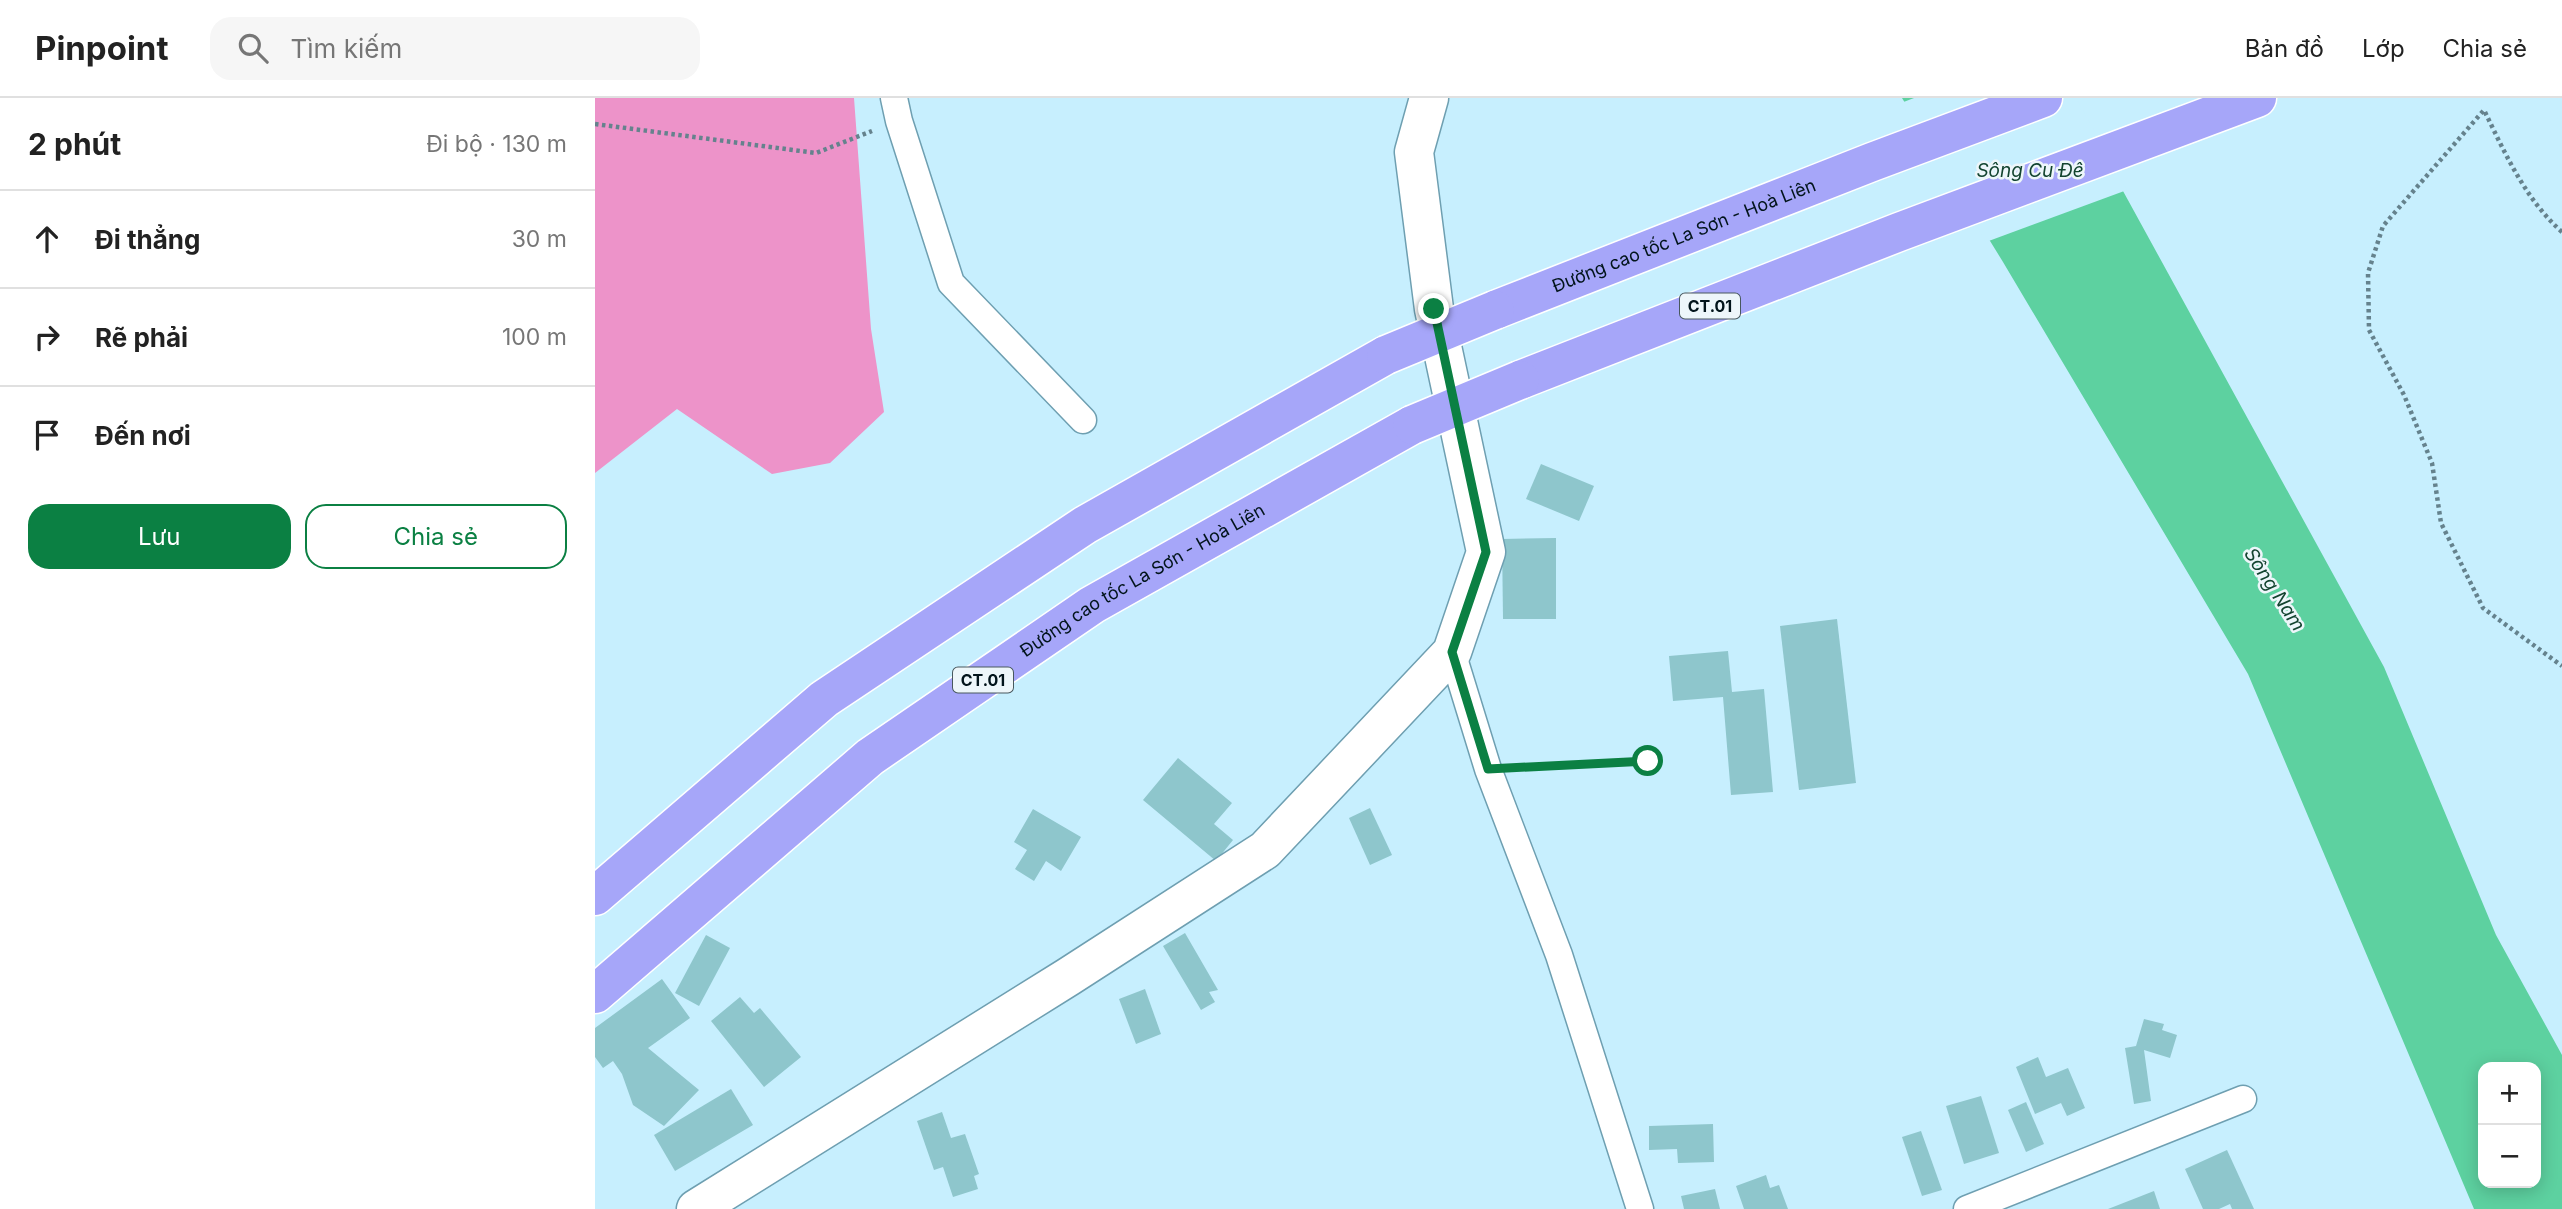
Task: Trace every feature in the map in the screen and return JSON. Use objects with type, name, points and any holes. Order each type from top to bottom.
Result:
[{"type":"highway","name":"Đường cao tốc La Sơn - Hoà Liên","points":[[595,896],[824,699],[1085,525],[1386,355],[1872,162],[2043,98]]},
{"type":"highway","name":"Đường cao tốc La Sơn - Hoà Liên","points":[[595,994],[870,757],[1092,605],[1412,425],[1899,232],[2257,98]]},
{"type":"main road","points":[[696,1209],[1056,985],[1265,850],[1452,652],[1486,552],[1430,283],[1414,152],[1429,98]]},
{"type":"street","points":[[896,109],[951,283],[1083,420]]},
{"type":"street","points":[[1452,652],[1488,769],[1559,955],[1640,1209]]},
{"type":"street","points":[[1967,1209],[2243,1099]]},
{"type":"path","points":[[595,124],[816,153],[896,109]]},
{"type":"path","points":[[2562,232],[2550,221],[2515,173],[2483,110],[2383,226],[2368,273],[2369,330],[2403,395],[2432,463],[2441,523],[2447,536],[2483,608],[2562,666]]},
{"type":"path","points":[[1488,769],[1648,761]]},
{"type":"shaded area","points":[[595,98],[854,98],[871,329],[884,412],[830,463],[772,474],[677,409],[595,473]]},
{"type":"water","name":"Sông Cu Đê","points":[[1902,98],[2072,98],[2384,667],[2496,935],[2562,1055],[2562,1209],[2474,1209],[2248,674],[2003,262]]},
{"type":"pier","points":[[1914,98],[2076,98],[2127,190],[1986,242],[1901,103]]},
{"type":"building","points":[[1541,464],[1594,486],[1579,521],[1526,499]]},
{"type":"building","points":[[1556,538],[1556,619],[1503,619],[1502,539]]},
{"type":"building","points":[[1837,619],[1856,783],[1799,790],[1780,626]]},
{"type":"building","points":[[1728,651],[1732,692],[1764,689],[1773,792],[1731,795],[1723,697],[1673,701],[1669,656]]},
{"type":"building","points":[[1178,758],[1232,803],[1214,824],[1233,840],[1216,861],[1143,800]]},
{"type":"building","points":[[1370,808],[1392,855],[1370,865],[1349,818]]},
{"type":"building","points":[[1033,809],[1081,837],[1061,871],[1046,861],[1034,881],[1015,869],[1027,850],[1014,842]]},
{"type":"building","points":[[1185,933],[1218,990],[1209,992],[1215,1002],[1201,1010],[1163,946]]},
{"type":"building","points":[[706,935],[730,948],[699,1006],[675,993]]},
{"type":"building","points":[[662,979],[690,1018],[648,1048],[699,1090],[664,1126],[633,1105],[622,1074],[613,1061],[603,1068],[595,1057],[595,1028]]},
{"type":"building","points":[[1145,989],[1161,1034],[1136,1044],[1119,999]]},
{"type":"building","points":[[740,997],[754,1013],[760,1008],[801,1057],[764,1087],[711,1021]]},
{"type":"building","points":[[2144,1019],[2164,1024],[2162,1030],[2177,1035],[2170,1058],[2144,1050],[2151,1101],[2134,1104],[2125,1048],[2136,1046]]},
{"type":"building","points":[[2038,1057],[2046,1077],[2068,1068],[2085,1108],[2067,1116],[2061,1103],[2035,1114],[2016,1067]]},
{"type":"building","points":[[731,1089],[753,1125],[675,1171],[654,1135]]},
{"type":"building","points":[[1981,1096],[1999,1153],[1964,1164],[1946,1106]]},
{"type":"building","points":[[2026,1102],[2044,1144],[2026,1152],[2008,1110]]},
{"type":"building","points":[[942,1112],[951,1138],[965,1134],[979,1174],[974,1176],[978,1189],[953,1197],[943,1167],[934,1170],[917,1121]]},
{"type":"building","points":[[1713,1124],[1714,1162],[1678,1163],[1677,1149],[1649,1150],[1649,1126]]},
{"type":"building","points":[[1921,1131],[1942,1190],[1922,1196],[1902,1137]]},
{"type":"building","points":[[2227,1150],[2254,1209],[2232,1209],[2230,1204],[2219,1209],[2203,1209],[2185,1169]]},
{"type":"building","points":[[1766,1175],[1770,1188],[1779,1185],[1788,1209],[1744,1209],[1736,1186]]},
{"type":"building","points":[[1715,1189],[1720,1209],[1684,1209],[1681,1196]]},
{"type":"building","points":[[2154,1191],[2160,1209],[2108,1209]]},
{"type":"route","points":[[1434,309],[1486,552],[1452,652],[1488,769],[1648,761]]},
{"type":"water label","name":"Sông Nam","points":[[2275,589]]}]
